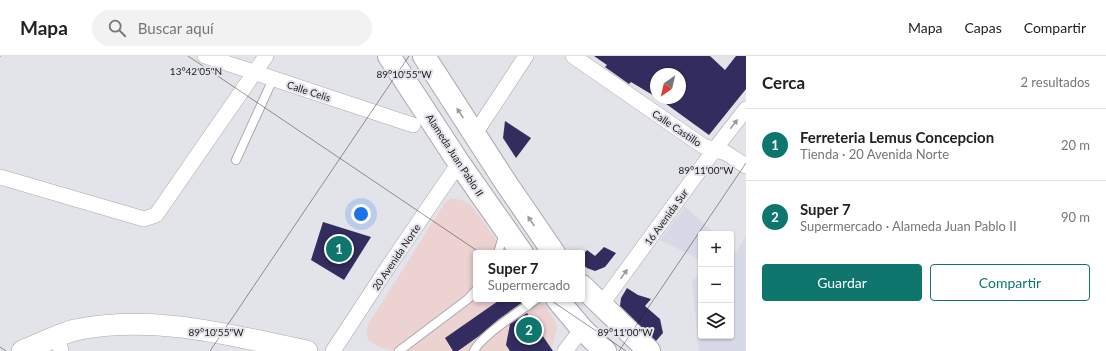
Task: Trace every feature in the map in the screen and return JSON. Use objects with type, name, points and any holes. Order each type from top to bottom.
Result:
[{"type":"main road","name":"Alameda Juan Pablo II","points":[[389,56],[520,250]]},
{"type":"main road","points":[[404,56],[533,250]]},
{"type":"main road","points":[[424,56],[518,202],[552,250]]},
{"type":"main road","points":[[585,289],[649,351]]},
{"type":"main road","points":[[560,302],[582,329],[605,351]]},
{"type":"main road","points":[[577,302],[629,351]]},
{"type":"street","name":"Calle Celis","points":[[205,56],[413,125]]},
{"type":"street","points":[[0,177],[144,219],[156,215],[266,56]]},
{"type":"street","points":[[474,135],[526,56]]},
{"type":"street","name":"Calle Castillo","points":[[573,56],[703,146],[726,153],[746,166]]},
{"type":"street","name":"16 Avenida Sur","points":[[601,305],[746,109]]},
{"type":"street","name":"20 Avenida Norte","points":[[333,351],[386,270],[460,163]]},
{"type":"street","points":[[22,351],[60,344],[74,331],[110,325],[144,324],[202,329],[306,351]]},
{"type":"street","points":[[565,351],[582,329]]},
{"type":"lane","points":[[236,160],[273,79]]},
{"type":"lane","points":[[499,250],[505,230]]},
{"type":"lane","points":[[399,351],[468,299],[473,293]]},
{"type":"lane","points":[[474,351],[476,346],[490,334],[533,302]]},
{"type":"shaded area","points":[[452,198],[465,201],[471,205],[504,250],[473,250],[473,302],[542,302],[555,321],[557,327],[552,346],[549,351],[394,351],[379,347],[368,340],[366,331],[369,323],[444,204]]},
{"type":"shaded area","points":[[685,207],[712,231],[698,231],[698,259],[660,240]]},
{"type":"shaded area","points":[[746,236],[746,351],[699,351],[692,282],[698,275],[698,339],[734,339],[734,251],[736,253]]},
{"type":"building","points":[[594,56],[710,56],[725,70],[736,56],[746,56],[746,89],[709,135],[666,104],[686,104],[686,68],[650,68],[650,93],[631,82],[629,84],[605,67],[607,65]]},
{"type":"building","points":[[505,121],[531,138],[516,158],[503,138]]},
{"type":"building","points":[[323,222],[371,237],[344,280],[311,260]]},
{"type":"building","points":[[604,247],[616,253],[605,267],[595,271],[585,266],[585,252],[587,250],[595,256]]},
{"type":"building","points":[[627,288],[638,295],[651,299],[645,306],[660,319],[663,333],[656,341],[620,306],[621,298]]},
{"type":"building","points":[[497,302],[523,302],[458,351],[453,351],[445,338]]},
{"type":"building","points":[[527,313],[553,351],[510,351],[506,345],[510,324]]},
{"type":"place","name":"Ferreteria Lemus Concepcion","points":[[339,249]]},
{"type":"place","name":"Super 7","points":[[529,330]]}]
